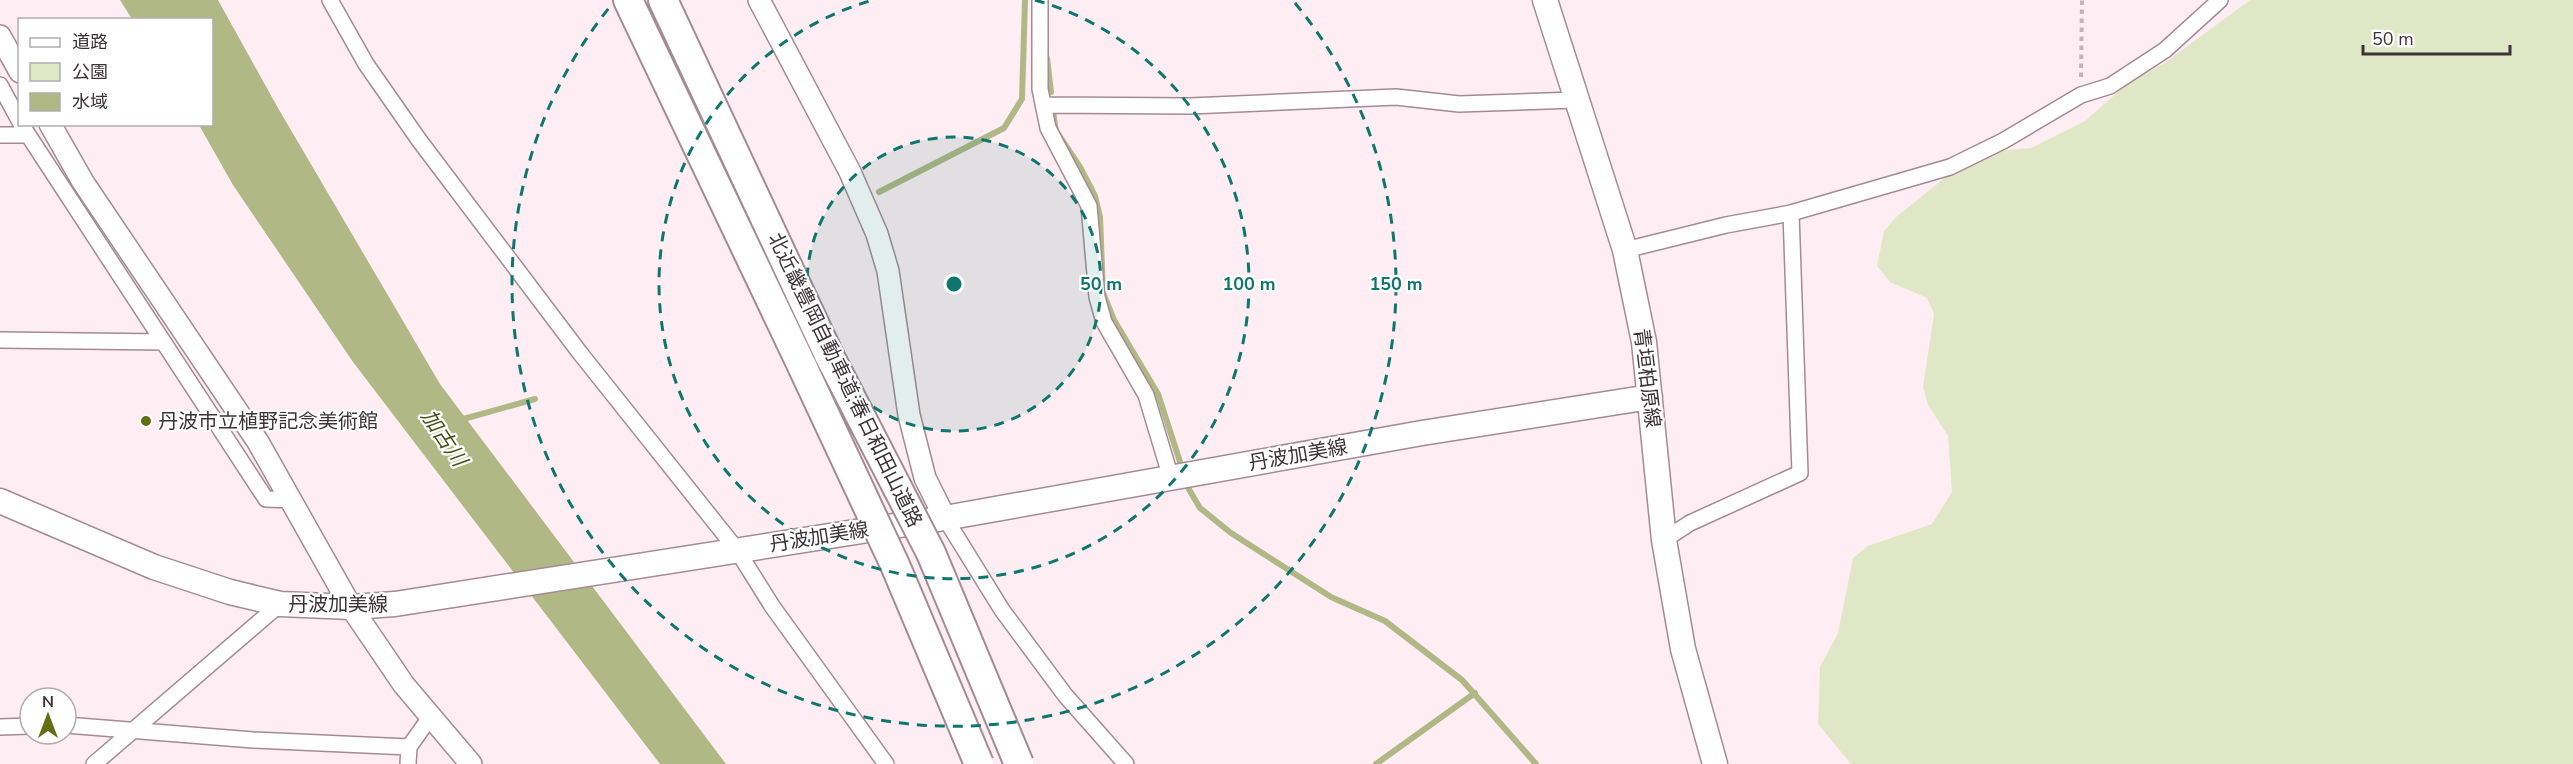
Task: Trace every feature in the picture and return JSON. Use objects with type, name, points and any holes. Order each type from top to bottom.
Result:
[{"type":"highway","name":"北近畿豊岡自動車道;春日和田山道路","points":[[628,0],[896,565],[979,764]]},
{"type":"highway","name":"北近畿豊岡自動車道;春日和田山道路","points":[[663,0],[830,355],[931,553],[1019,764]]},
{"type":"main road","name":"青垣柏原線","points":[[1545,0],[1625,250],[1644,342],[1664,540],[1683,649],[1715,764]]},
{"type":"main road","name":"丹波加美線","points":[[0,501],[154,567],[230,592],[280,604],[351,607],[395,604],[945,518],[1422,433],[1650,397]]},
{"type":"street","points":[[330,0],[366,64],[419,140],[728,552],[772,606],[886,764]]},
{"type":"street","points":[[759,0],[850,172],[878,234],[888,271],[909,415],[925,478],[945,518],[1009,619],[1065,695],[1126,764]]},
{"type":"street","points":[[1040,0],[1040,89],[1048,128],[1089,206],[1097,297],[1104,322],[1146,395],[1171,478]]},
{"type":"street","points":[[1625,250],[1726,225],[1791,213],[1950,167],[2003,141],[2081,95],[2110,86],[2165,50],[2220,0]]},
{"type":"street","points":[[0,36],[18,68]]},
{"type":"street","points":[[0,85],[18,119]]},
{"type":"street","points":[[1043,105],[1190,106],[1396,97],[1459,104],[1576,100]]},
{"type":"street","points":[[51,126],[83,182],[145,271],[292,500],[351,607],[404,685],[471,764]]},
{"type":"street","points":[[0,135],[22,127],[266,499],[292,500]]},
{"type":"street","points":[[1664,540],[1690,523],[1800,473],[1791,213]]},
{"type":"street","points":[[0,340],[163,342]]},
{"type":"street","points":[[94,764],[280,604]]},
{"type":"street","points":[[408,764],[409,747],[431,716]]},
{"type":"street","points":[[0,727],[18,726]]},
{"type":"street","points":[[78,727],[134,729],[253,741],[409,747]]},
{"type":"path","points":[[2081,95],[2082,0]]},
{"type":"green space","points":[[2250,0],[2573,0],[2573,764],[1851,764],[1818,724],[1820,667],[1838,633],[1853,558],[1868,546],[1932,524],[1952,492],[1948,436],[1928,405],[1923,387],[1934,314],[1927,298],[1890,282],[1877,266],[1884,231],[1896,217],[1976,153],[2031,148],[2085,121],[2128,83],[2163,64]]},
{"type":"water","name":"加古川","points":[[120,0],[218,0],[278,108],[440,384],[726,764],[660,764],[353,362],[233,185],[200,126],[213,126],[213,18],[131,18]]},
{"type":"waterway","points":[[879,192],[1004,128],[1022,99],[1025,0]]},
{"type":"waterway","points":[[1047,58],[1051,92]]},
{"type":"waterway","points":[[1053,112],[1056,131],[1080,167],[1095,196],[1100,217],[1103,293],[1114,320],[1158,394],[1181,465]]},
{"type":"waterway","points":[[460,420],[535,399]]},
{"type":"waterway","points":[[1187,486],[1200,508],[1231,533],[1331,597],[1385,621],[1462,680],[1536,764]]},
{"type":"waterway","points":[[1376,764],[1475,693]]},
{"type":"place","name":"丹波市立植野記念美術館","points":[[146,421]]}]
